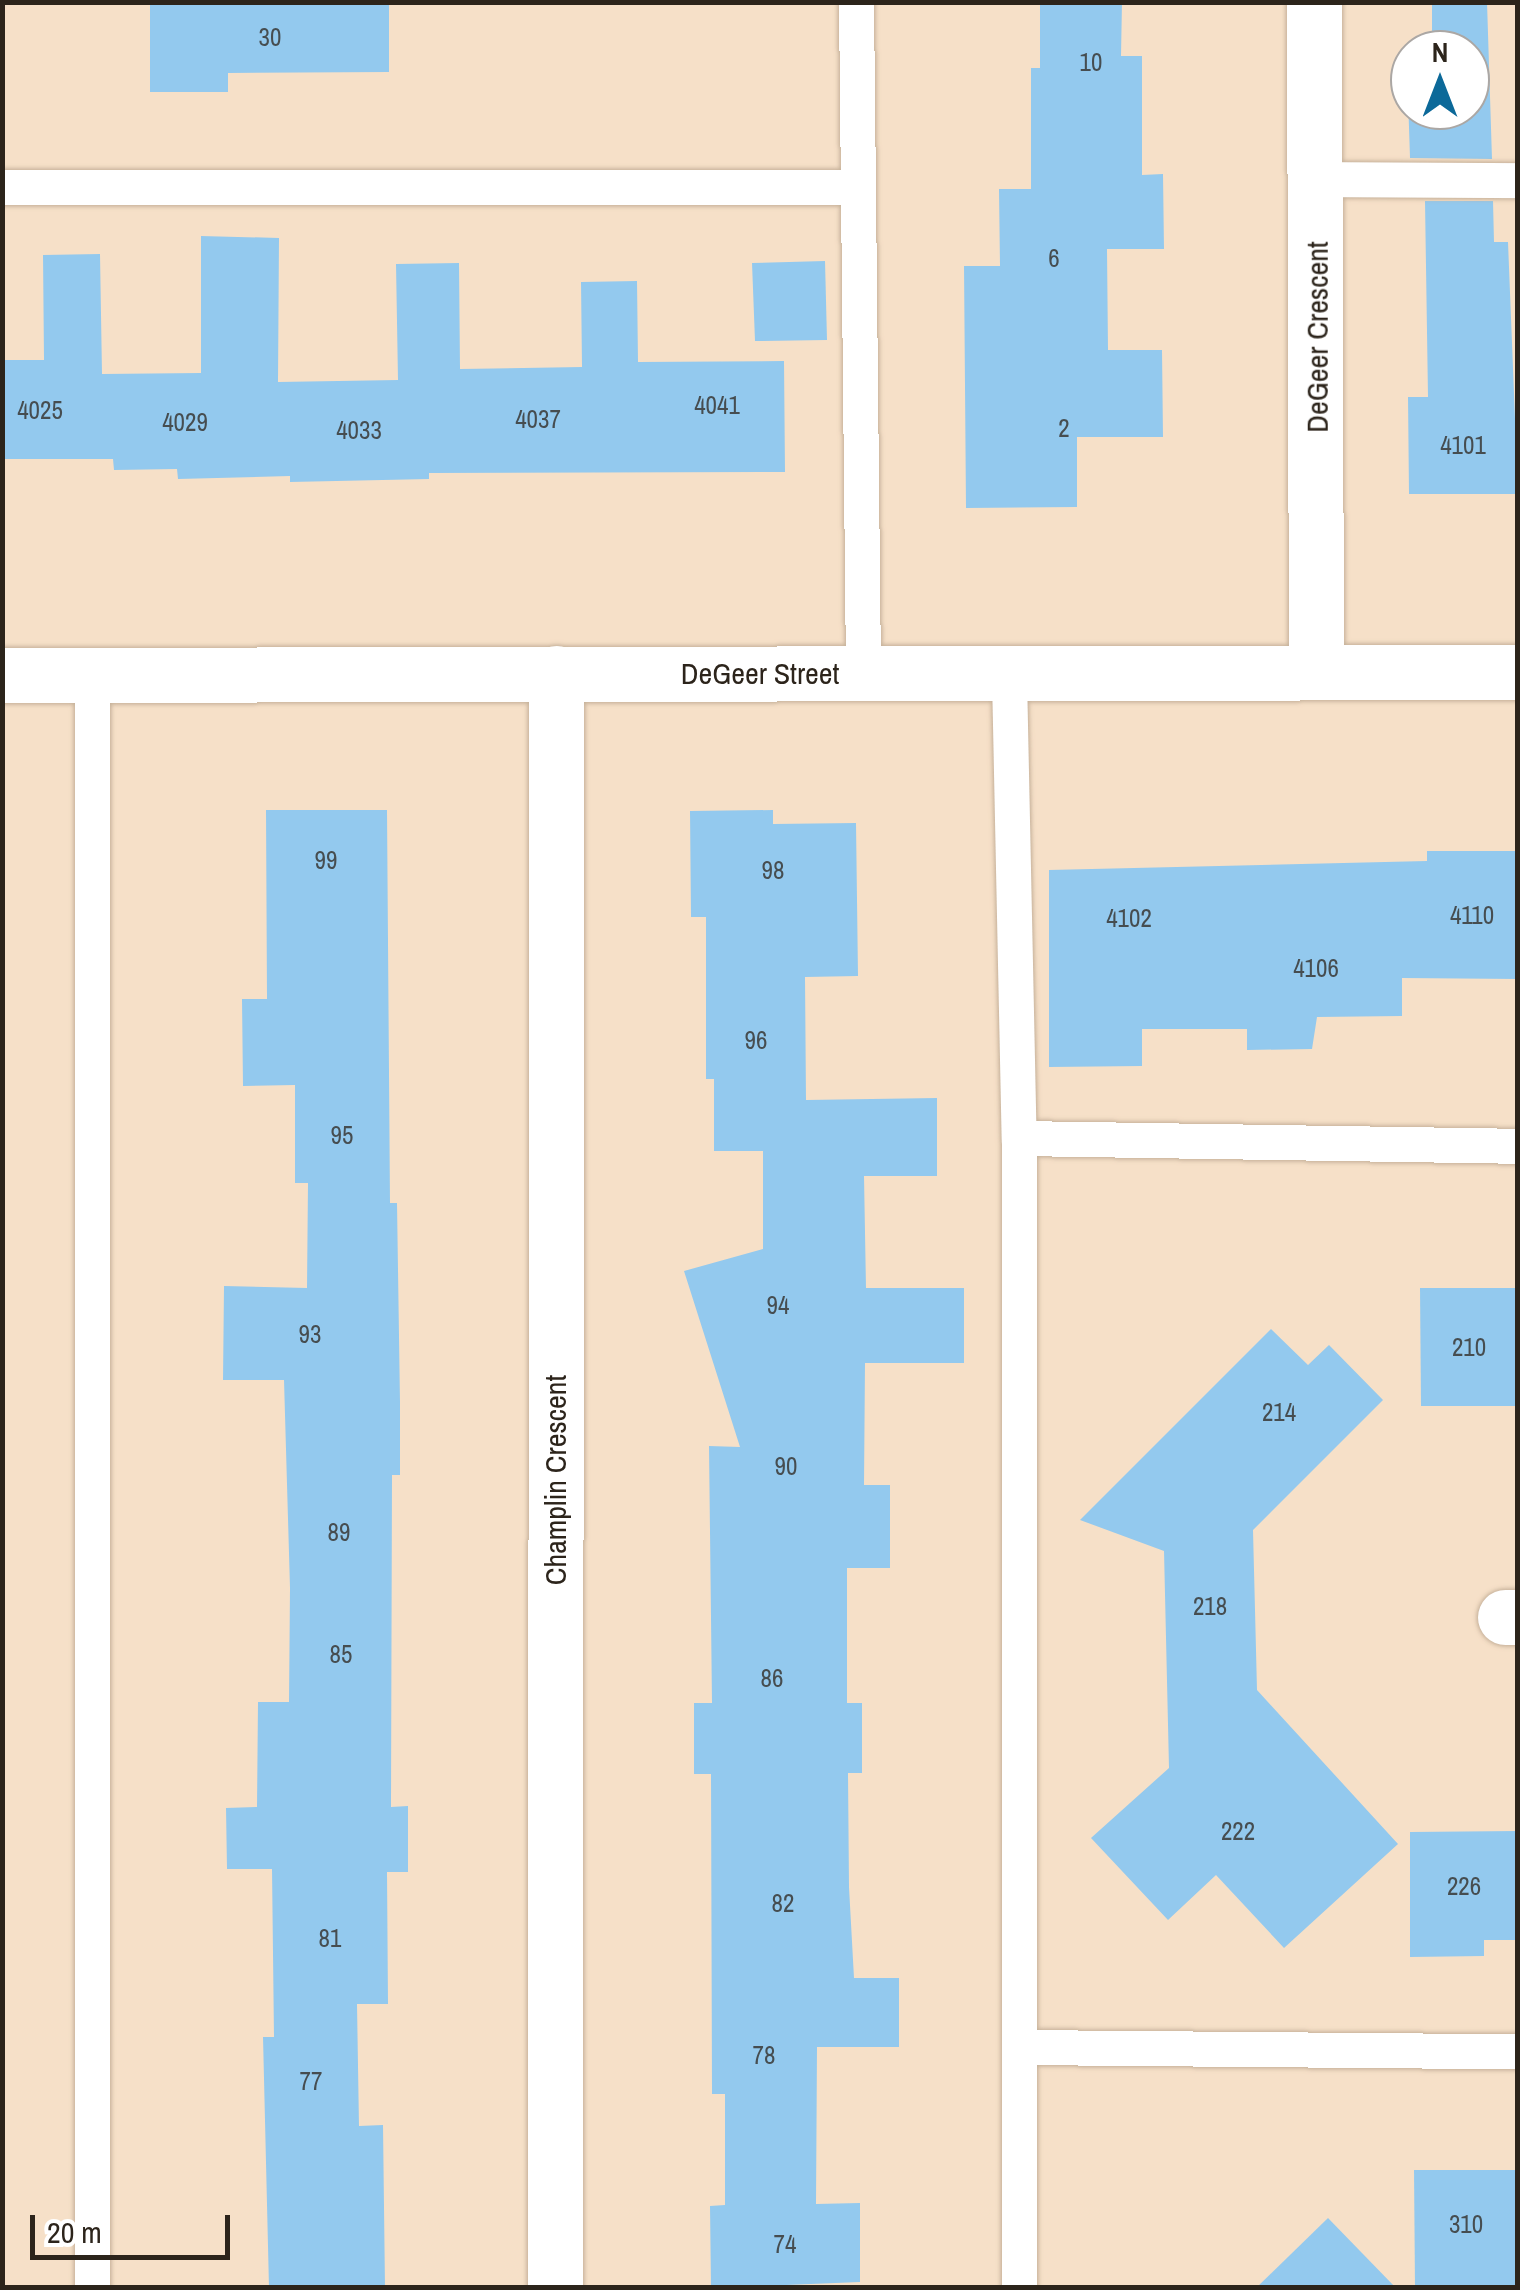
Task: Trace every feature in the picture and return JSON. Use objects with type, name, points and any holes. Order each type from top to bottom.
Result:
[{"type":"street","name":"DeGeer Crescent","points":[[1314,2],[1318,179],[1316,672]]},
{"type":"street","name":"DeGeer Street","points":[[2,675],[863,673],[1009,677],[1518,672]]},
{"type":"street","name":"Champlin Crescent","points":[[554,2288],[556,673]]},
{"type":"lane","points":[[856,2],[854,186],[863,673]]},
{"type":"lane","points":[[1318,179],[1518,180]]},
{"type":"lane","points":[[2,186],[854,186]]},
{"type":"lane","points":[[92,674],[92,2288]]},
{"type":"lane","points":[[1009,677],[1019,1138],[1019,2288]]},
{"type":"lane","points":[[1019,1138],[1518,1146]]},
{"type":"lane","points":[[1020,2047],[1518,2052]]},
{"type":"building","points":[[150,2],[389,2],[389,72],[228,73],[228,92],[150,92]]},
{"type":"building","points":[[1040,2],[1122,2],[1121,56],[1142,56],[1142,175],[1163,174],[1164,249],[1107,249],[1108,350],[1162,350],[1163,437],[1077,437],[1077,507],[966,508],[964,266],[1000,266],[999,189],[1031,189],[1031,68],[1040,68]]},
{"type":"building","points":[[1432,2],[1487,2],[1488,30],[1432,30]]},
{"type":"building","points":[[1490,96],[1492,159],[1410,158],[1409,130],[1490,130]]},
{"type":"building","points":[[1425,201],[1493,201],[1494,242],[1508,242],[1518,494],[1409,494],[1408,397],[1428,397]]},
{"type":"building","points":[[201,236],[279,238],[278,382],[398,380],[396,264],[459,263],[460,369],[582,367],[581,282],[637,281],[638,362],[784,361],[785,472],[429,473],[429,479],[290,482],[290,476],[178,479],[177,469],[114,470],[113,459],[2,459],[2,360],[44,360],[43,255],[100,254],[102,374],[201,373]]},
{"type":"building","points":[[825,261],[827,340],[755,341],[752,263]]},
{"type":"building","points":[[266,810],[387,810],[390,1203],[397,1203],[400,1402],[400,1475],[392,1475],[391,1807],[408,1806],[408,1872],[387,1872],[388,2004],[357,2004],[359,2126],[383,2125],[385,2288],[269,2288],[263,2037],[274,2037],[272,1869],[227,1869],[226,1808],[257,1807],[258,1702],[289,1702],[290,1588],[284,1380],[223,1380],[224,1286],[307,1288],[308,1183],[295,1183],[295,1085],[243,1086],[242,999],[267,999]]},
{"type":"building","points":[[773,810],[773,824],[856,823],[858,976],[805,977],[806,1100],[937,1098],[937,1176],[864,1176],[866,1288],[964,1288],[964,1363],[865,1363],[864,1485],[890,1485],[890,1568],[847,1568],[847,1703],[862,1703],[862,1773],[848,1773],[849,1887],[854,1978],[899,1978],[899,2047],[817,2047],[816,2204],[860,2203],[860,2282],[711,2288],[710,2206],[725,2205],[725,2094],[712,2094],[711,1774],[694,1774],[694,1703],[712,1703],[709,1446],[740,1447],[684,1271],[763,1249],[763,1151],[714,1151],[714,1079],[706,1079],[706,917],[691,917],[690,811]]},
{"type":"building","points":[[1427,851],[1518,851],[1518,979],[1402,978],[1402,1016],[1317,1017],[1312,1049],[1247,1050],[1247,1029],[1142,1029],[1142,1066],[1049,1067],[1049,870],[1427,861]]},
{"type":"building","points":[[1420,1288],[1518,1288],[1518,1406],[1421,1406]]},
{"type":"building","points":[[1271,1329],[1308,1365],[1329,1345],[1383,1400],[1253,1530],[1257,1690],[1398,1844],[1284,1948],[1216,1875],[1168,1920],[1091,1838],[1169,1768],[1164,1551],[1080,1520]]},
{"type":"building","points":[[1518,1831],[1518,1940],[1484,1940],[1484,1956],[1410,1957],[1410,1832]]},
{"type":"building","points":[[1414,2170],[1518,2170],[1518,2288],[1415,2288]]},
{"type":"building","points":[[1328,2218],[1396,2288],[1256,2288]]}]
